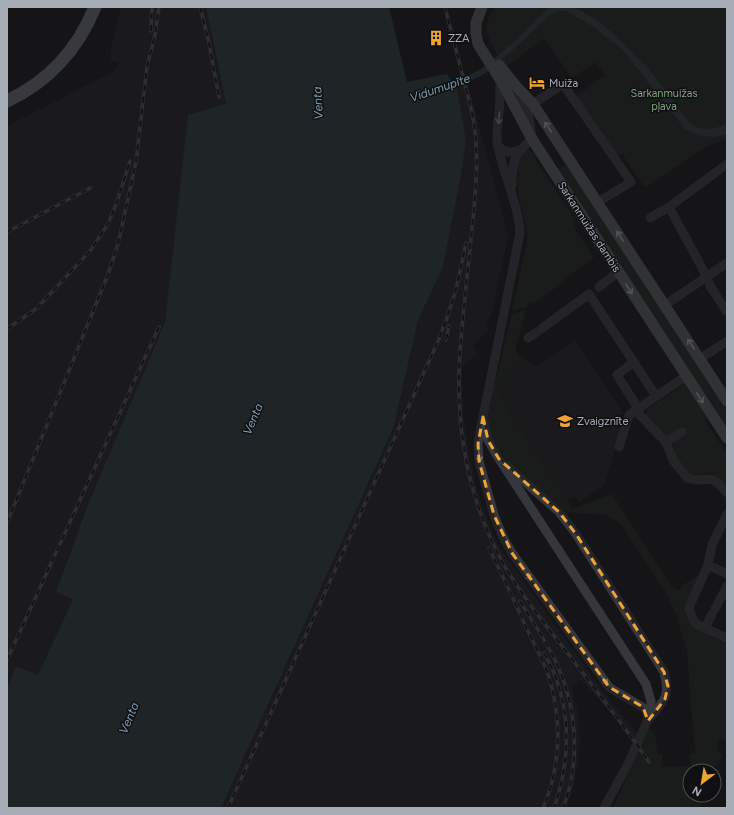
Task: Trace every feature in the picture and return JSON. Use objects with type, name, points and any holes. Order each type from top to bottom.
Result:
[{"type":"highway","points":[[10,101],[47,76],[64,59],[79,40],[95,7]]},
{"type":"main road","name":"Sarkanmuižas dambis","points":[[482,7],[476,23],[478,44],[487,54],[499,74],[532,139],[727,438]]},
{"type":"main road","name":"Sarkanmuižas dambis","points":[[487,54],[482,32],[486,14],[491,7]]},
{"type":"main road","name":"Sarkanmuižas dambis","points":[[499,74],[516,86],[533,104],[727,401]]},
{"type":"street","points":[[499,74],[498,146],[519,224],[519,240],[478,444],[479,461],[494,515],[512,553],[609,687],[617,694],[643,707],[647,711],[648,721]]},
{"type":"street","points":[[533,104],[563,84],[631,182],[598,202]]},
{"type":"street","points":[[512,196],[512,172],[515,159],[520,150],[532,139],[528,112],[516,86]]},
{"type":"street","points":[[498,146],[503,151],[512,153],[520,150]]},
{"type":"street","points":[[650,218],[668,207],[727,164]]},
{"type":"street","points":[[668,207],[707,277],[710,286],[727,312]]},
{"type":"street","points":[[665,305],[727,263]]},
{"type":"street","points":[[528,338],[618,272]]},
{"type":"street","points":[[594,290],[634,362],[656,396]]},
{"type":"street","points":[[700,359],[727,341]]},
{"type":"street","points":[[634,362],[617,375],[637,409],[666,442],[673,460],[687,478],[697,480],[711,479],[718,483],[727,493]]},
{"type":"street","points":[[619,447],[629,415],[686,376]]},
{"type":"street","points":[[483,417],[488,440],[499,459],[646,684],[652,701],[648,721],[628,764],[604,808]]},
{"type":"street","points":[[666,442],[682,432]]},
{"type":"street","points":[[499,459],[559,512],[576,534],[664,672],[668,686],[665,699],[648,721]]},
{"type":"street","points":[[727,514],[712,545],[708,565],[691,603],[690,610],[694,621],[727,638]]},
{"type":"street","points":[[708,565],[727,574]]},
{"type":"street","points":[[705,628],[727,586]]},
{"type":"highlighted area","points":[[483,417],[488,440],[499,459],[559,512],[576,534],[664,672],[668,686],[665,699],[648,721],[643,707],[609,687],[512,553],[494,515],[479,461],[478,444]]},
{"type":"shaded area","points":[[121,7],[206,7],[226,105],[188,116],[165,322],[87,507],[56,592],[73,598],[38,675],[16,666],[7,689],[7,126],[115,71],[119,62],[111,61],[111,50]]},
{"type":"shaded area","points":[[467,81],[508,236],[491,316],[485,325],[488,329],[473,346],[478,354],[462,367],[463,414],[476,487],[495,539],[502,551],[603,691],[637,733],[633,739],[581,679],[572,688],[578,714],[580,741],[574,786],[567,808],[221,808],[394,426],[418,320],[443,267],[466,141],[456,88]]},
{"type":"shaded area","name":"Zvaigznīte","points":[[575,341],[623,413],[614,419],[614,423],[620,432],[604,485],[579,502],[575,496],[568,501],[499,393],[520,357],[536,367]]},
{"type":"green space","name":"Sarkanmuižas pļava","points":[[496,7],[727,7],[727,139],[707,146],[645,188],[622,154],[617,157],[575,97],[605,75],[596,62],[572,78],[544,38],[506,67],[492,45],[487,30],[487,22]]},
{"type":"green space","points":[[529,149],[537,157],[535,159],[575,219],[574,228],[594,258],[534,303],[531,302],[527,307],[512,311],[527,242],[518,186],[519,173],[518,170],[516,172],[516,166],[524,150]]},
{"type":"green space","points":[[564,165],[569,168],[727,406],[727,432],[557,170]]},
{"type":"green space","points":[[526,310],[515,349],[520,357],[499,394],[573,509],[612,494],[672,587],[680,591],[683,585],[699,575],[686,609],[695,626],[727,642],[727,741],[720,738],[716,748],[723,755],[718,763],[691,763],[690,753],[695,753],[687,653],[677,616],[667,595],[621,524],[606,515],[567,512],[509,465],[493,440],[487,422],[494,385],[512,314]]},
{"type":"green space","points":[[684,383],[707,416],[705,421],[725,451],[727,450],[727,487],[710,472],[698,475],[690,474],[676,458],[673,444],[664,433],[646,417],[646,410],[682,386]]},
{"type":"green space","points":[[650,727],[656,739],[657,754],[662,754],[662,767],[682,766],[682,803],[700,803],[700,808],[613,808]]},
{"type":"water","points":[[206,7],[389,7],[407,82],[447,74],[453,83],[481,69],[515,41],[549,7],[574,7],[597,20],[616,36],[648,68],[690,123],[704,129],[727,124],[727,134],[711,137],[695,134],[685,129],[623,50],[592,26],[567,11],[560,11],[550,15],[505,57],[484,74],[457,88],[466,141],[460,179],[443,267],[418,320],[394,426],[221,808],[7,808],[7,689],[16,666],[38,675],[73,599],[56,592],[87,507],[165,322],[188,115],[226,104]]},
{"type":"railway","points":[[151,31],[152,7]]},
{"type":"railway","points":[[7,523],[107,277],[118,244],[136,162],[147,67],[155,35],[159,7]]},
{"type":"railway","points":[[200,7],[209,43],[219,97]]},
{"type":"railway","points":[[445,7],[472,112],[477,156],[476,185],[461,337],[459,380],[462,435],[473,489],[481,515],[492,540],[504,565],[518,588],[619,720],[649,762]]},
{"type":"railway","points":[[7,329],[37,308],[90,251],[108,224],[117,202],[130,161]]},
{"type":"railway","points":[[7,232],[90,188]]},
{"type":"railway","points":[[458,281],[466,243]]},
{"type":"railway","points":[[444,327],[459,276]]},
{"type":"railway","points":[[228,808],[439,339],[445,322]]},
{"type":"railway","points":[[446,340],[449,326]]},
{"type":"railway","points":[[7,660],[159,327]]},
{"type":"railway","points":[[489,548],[544,664],[553,693],[558,727],[558,743],[553,776],[543,808]]},
{"type":"railway","points":[[520,601],[556,662],[563,679],[572,716],[574,753],[569,790],[563,808]]},
{"type":"railway","points":[[544,653],[560,690],[566,729],[564,769],[554,808]]},
{"type":"place","name":"ZZA","points":[[436,38]]},
{"type":"place","name":"Muiža","points":[[537,83]]},
{"type":"place","name":"Zvaigznīte","points":[[565,421]]},
{"type":"water label","name":"Vidumupīte","points":[[440,88]]},
{"type":"water label","name":"Venta","points":[[318,103]]},
{"type":"water label","name":"Venta","points":[[253,419]]},
{"type":"water label","name":"Venta","points":[[129,718]]}]
